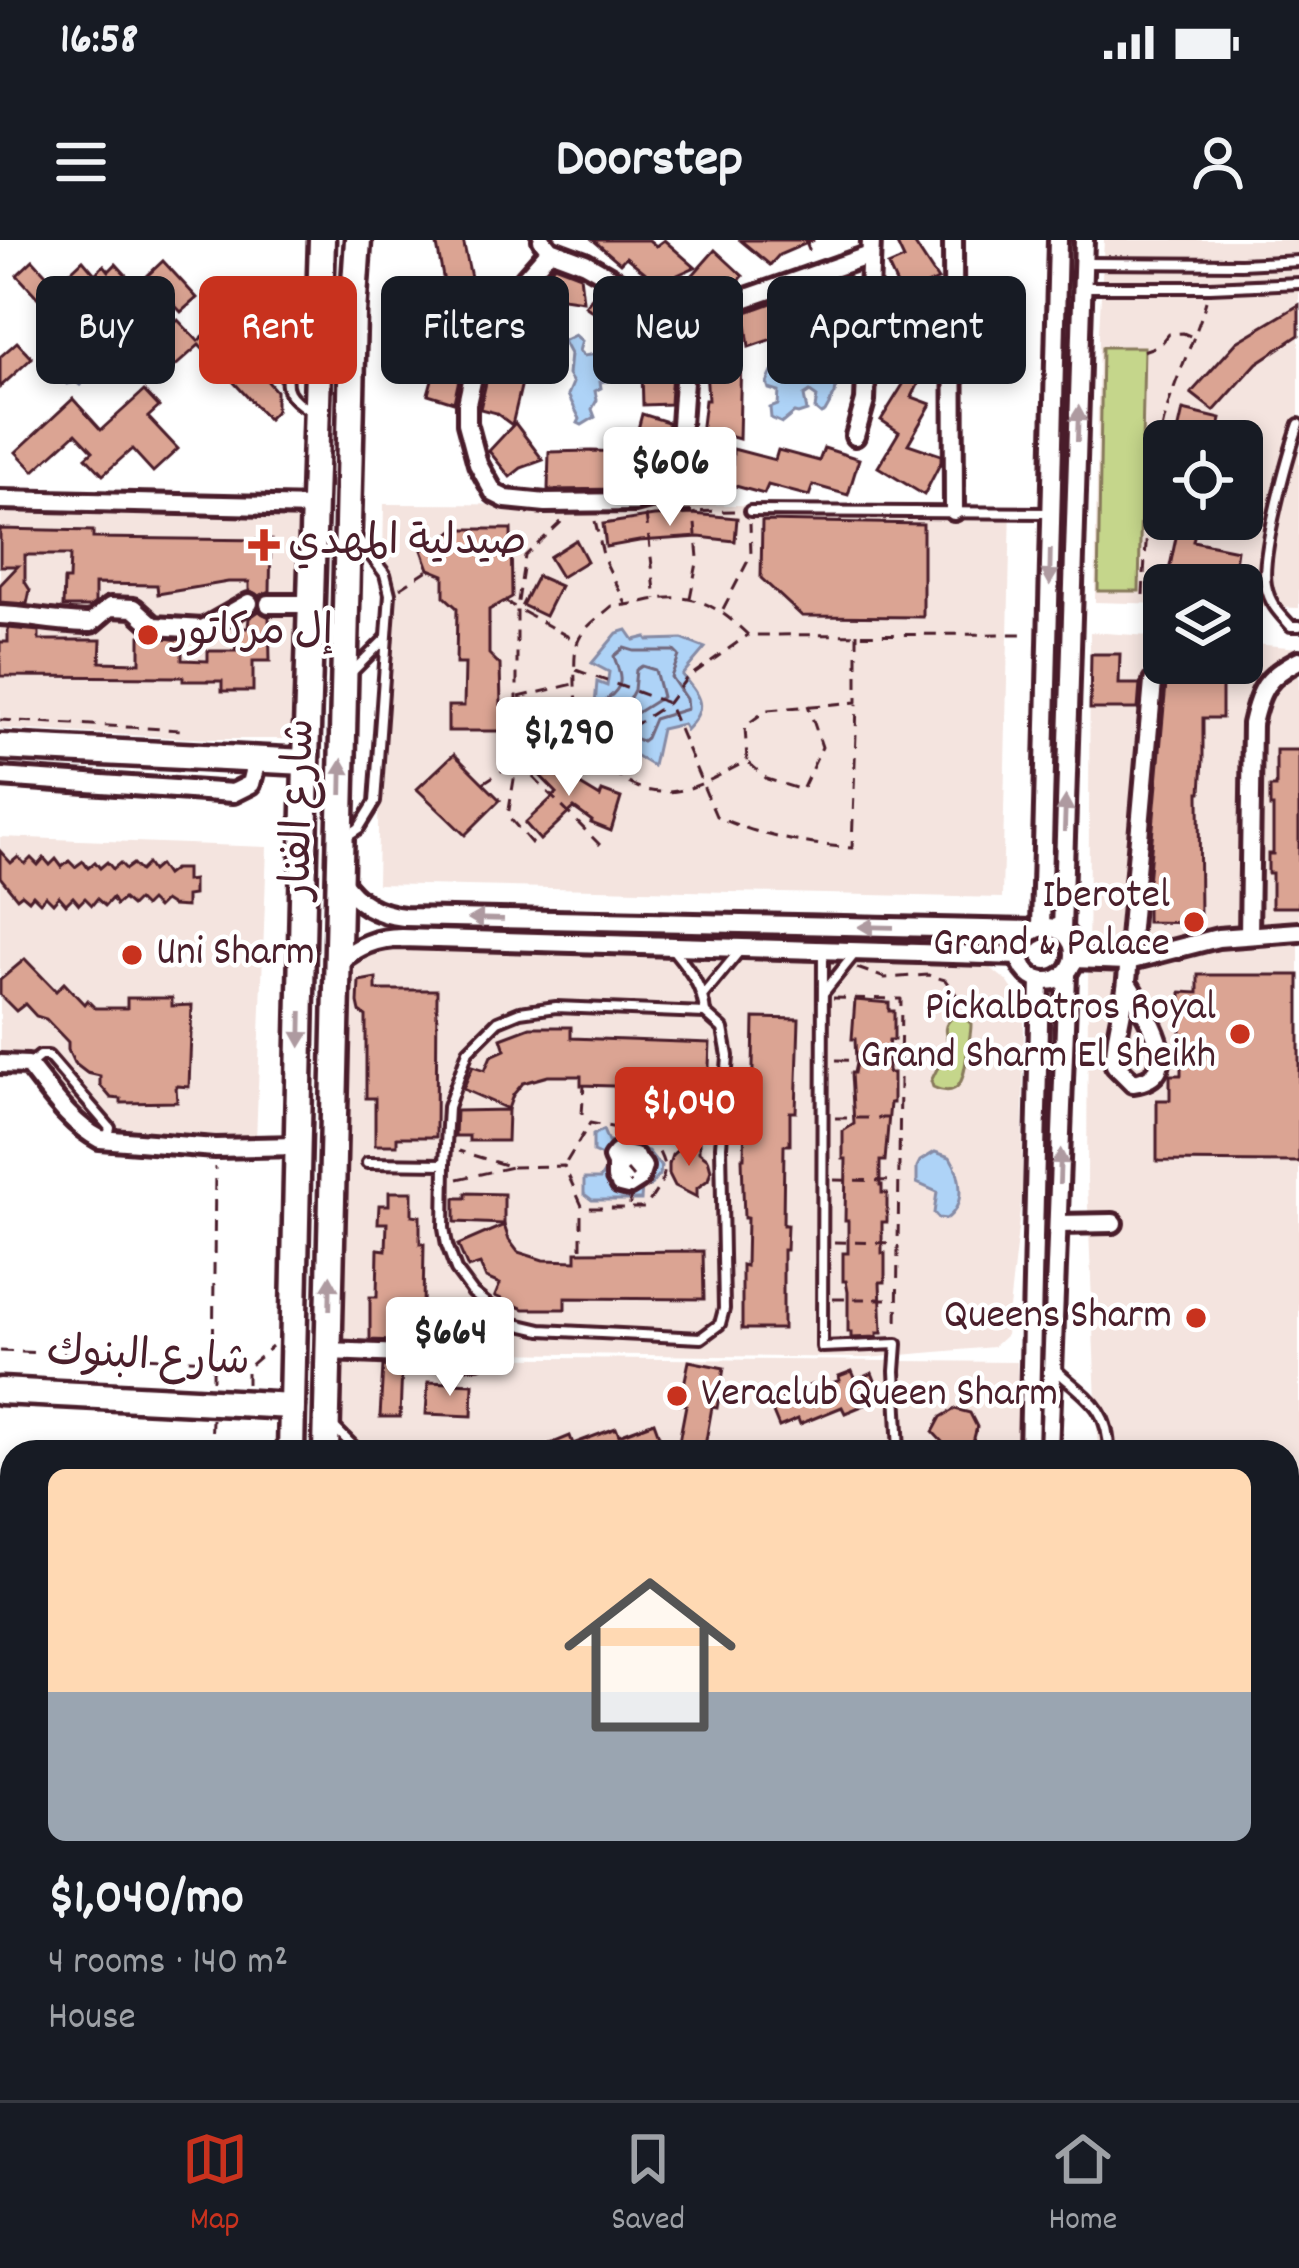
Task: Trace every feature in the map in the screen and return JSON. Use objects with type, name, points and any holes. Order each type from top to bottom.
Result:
[{"type":"main road","name":"شارع الفنار","points":[[291,1440],[322,240]]},
{"type":"main road","name":"شارع الفنار","points":[[326,1440],[358,240]]},
{"type":"main road","points":[[0,747],[306,762]]},
{"type":"main road","name":"شارع البنوك","points":[[0,1391],[292,1406]]},
{"type":"street","points":[[953,240],[955,512]]},
{"type":"street","points":[[1038,929],[1058,240]]},
{"type":"street","points":[[1061,931],[1084,240]]},
{"type":"street","points":[[609,276],[546,245],[520,284],[489,302],[466,404],[478,464],[494,493],[506,499],[546,503],[650,498],[680,454],[684,384]]},
{"type":"street","points":[[743,301],[870,247],[865,401],[855,436]]},
{"type":"street","points":[[0,500],[314,507]]},
{"type":"street","points":[[0,615],[92,623],[110,608],[134,608],[154,626],[203,629],[249,603]]},
{"type":"street","points":[[269,604],[310,604]]},
{"type":"street","points":[[1250,935],[1252,724],[1259,694],[1280,670],[1299,660]]},
{"type":"street","points":[[1129,986],[1157,1034],[1160,1053],[1159,1066],[1144,1082],[1133,1083],[1115,1065],[1114,1048],[1129,986],[1153,684]]},
{"type":"street","points":[[110,785],[112,753]]},
{"type":"street","points":[[0,777],[233,793],[251,784],[257,760]]},
{"type":"street","points":[[340,878],[354,897],[373,910],[404,917],[1061,931],[1071,940],[1071,966],[1049,1440]]},
{"type":"street","points":[[1038,929],[1023,940],[1019,956],[1024,969],[1040,981],[1053,981],[1071,966],[1128,962],[1218,938],[1299,932]]},
{"type":"street","points":[[338,962],[363,944],[388,938],[823,950],[853,957],[1019,956]]},
{"type":"street","points":[[1029,1440],[1040,981]]},
{"type":"street","points":[[0,1064],[28,1065],[69,1116],[92,1136],[107,1141],[215,1148],[297,1146]]},
{"type":"street","points":[[1058,1224],[1113,1223]]},
{"type":"street","points":[[329,1351],[477,1357]]},
{"type":"lane","points":[[1083,263],[1299,261]]},
{"type":"lane","points":[[1082,287],[1299,283]]},
{"type":"lane","points":[[1299,424],[1272,528],[1265,582],[1273,608],[1291,626],[1299,626]]},
{"type":"lane","points":[[750,511],[1052,513]]},
{"type":"lane","points":[[340,841],[359,827],[375,802],[390,594],[385,574],[348,525]]},
{"type":"lane","points":[[344,681],[386,638]]},
{"type":"lane","points":[[670,946],[704,994],[705,1013]]},
{"type":"lane","points":[[704,994],[742,948]]},
{"type":"lane","points":[[823,950],[823,1347],[897,1344],[898,1440]]},
{"type":"lane","points":[[823,996],[853,957]]},
{"type":"lane","points":[[556,1007],[705,1013],[723,1029],[728,1056],[721,1146],[724,1309],[717,1329],[701,1338],[541,1330],[511,1323],[473,1293],[456,1270],[444,1228],[446,1147],[448,1107],[468,1051],[498,1022],[520,1012],[556,1007]]},
{"type":"lane","points":[[367,1162],[445,1164]]},
{"type":"lane","points":[[1052,1366],[1102,1414],[1109,1440]]},
{"type":"lane","points":[[327,1418],[348,1440]]},
{"type":"path","points":[[806,240],[820,272]]},
{"type":"path","points":[[1144,564],[1147,507],[1160,440],[1178,373],[1210,287]]},
{"type":"path","points":[[1143,351],[1160,345],[1169,334],[1194,338]]},
{"type":"path","points":[[690,598],[698,558],[694,511]]},
{"type":"path","points":[[656,599],[646,513],[750,511],[751,555],[722,610]]},
{"type":"path","points":[[592,513],[604,559],[627,606]]},
{"type":"path","points":[[532,844],[508,816],[518,761],[517,608],[526,556],[568,515]]},
{"type":"path","points":[[390,594],[429,569]]},
{"type":"path","points":[[747,761],[701,784],[668,793],[638,788],[595,752],[577,709],[574,670],[577,641],[612,606],[690,598],[722,610],[748,635]]},
{"type":"path","points":[[504,601],[577,641]]},
{"type":"path","points":[[574,670],[668,703],[716,816],[746,830],[800,844],[852,848],[857,633]]},
{"type":"path","points":[[595,752],[668,703],[686,679],[748,635],[1049,634]]},
{"type":"path","points":[[518,698],[575,684]]},
{"type":"path","points":[[808,704],[821,747],[802,790],[766,779],[747,761],[745,726],[766,710],[808,704],[857,702]]},
{"type":"path","points":[[0,720],[182,730]]},
{"type":"path","points":[[483,783],[518,761]]},
{"type":"path","points":[[518,761],[600,845]]},
{"type":"path","points":[[853,957],[861,971],[885,978],[928,975],[945,980],[962,1002],[963,1012]]},
{"type":"path","points":[[823,996],[901,999],[897,1344]]},
{"type":"path","points":[[823,1060],[900,1061]]},
{"type":"path","points":[[582,1114],[584,1085]]},
{"type":"path","points":[[823,1118],[899,1118]]},
{"type":"path","points":[[446,1147],[512,1166],[446,1182]]},
{"type":"path","points":[[211,1440],[215,1148]]},
{"type":"path","points":[[630,1178],[630,1208]]},
{"type":"path","points":[[823,1180],[898,1181]]},
{"type":"path","points":[[580,1215],[581,1252]]},
{"type":"path","points":[[823,1242],[898,1243]]},
{"type":"path","points":[[823,1299],[898,1299]]},
{"type":"path","points":[[246,1404],[247,1368],[279,1336]]},
{"type":"path","points":[[0,1351],[213,1360]]},
{"type":"shaded area","points":[[1104,240],[1299,240],[1299,608],[1263,607],[1263,564],[1143,564],[1143,603],[1095,602]]},
{"type":"shaded area","name":"إل مركاتور","points":[[0,491],[298,500],[291,739],[0,729]]},
{"type":"shaded area","points":[[384,504],[1011,506],[1002,898],[377,884]]},
{"type":"shaded area","name":"Iberotel Grand & Palace","points":[[1090,632],[1143,636],[1143,684],[1263,684],[1263,645],[1299,648],[1299,1440],[1098,1440],[1087,1180]]},
{"type":"shaded area","name":"Uni Sharm","points":[[0,837],[267,847],[256,1141],[95,1135],[32,1064],[0,1063]]},
{"type":"shaded area","points":[[370,947],[984,963],[1018,997],[1024,1022],[1022,1193],[1006,1335],[993,1347],[867,1358],[342,1351],[347,960]]},
{"type":"shaded area","name":"Veraclub Queen Sharm","points":[[337,1356],[1017,1362],[1020,1440],[336,1440]]},
{"type":"green space","points":[[1102,347],[1144,347],[1139,591],[1098,591]]},
{"type":"green space","points":[[954,1016],[964,1016],[971,1024],[962,1078],[950,1091],[933,1087],[931,1081],[951,1055],[945,1030]]},
{"type":"water","points":[[575,335],[582,341],[579,351],[584,356],[593,354],[593,384],[601,388],[595,391],[595,417],[582,425],[568,395],[573,383],[569,338]]},
{"type":"water","points":[[767,384],[836,387],[825,412],[815,409],[817,397],[810,392],[804,396],[807,411],[794,413],[782,423],[771,418],[770,408],[778,405],[779,392]]},
{"type":"water","points":[[627,630],[634,640],[682,639],[705,648],[682,675],[697,696],[698,715],[686,730],[683,724],[661,729],[653,766],[620,746],[624,739],[604,738],[594,717],[597,682],[607,686],[609,672],[592,663],[617,633]]},
{"type":"water","points":[[603,1130],[608,1142],[630,1138],[632,1147],[648,1151],[661,1167],[650,1186],[642,1187],[641,1200],[592,1200],[584,1194],[584,1179],[600,1179],[606,1169],[604,1157],[593,1152],[593,1135]]},
{"type":"water","points":[[935,1152],[950,1157],[959,1181],[957,1206],[946,1219],[934,1213],[937,1192],[917,1183],[920,1161]]},
{"type":"building","points":[[436,240],[463,240],[471,276],[443,276]]},
{"type":"building","points":[[593,240],[649,240],[656,246],[664,240],[695,267],[675,276],[649,276],[626,257],[620,263]]},
{"type":"building","points":[[740,240],[814,240],[779,255],[770,265]]},
{"type":"building","points":[[895,240],[912,240],[935,276],[893,276],[888,266],[904,259]]},
{"type":"building","points":[[715,250],[743,276],[692,276]]},
{"type":"building","points":[[33,260],[48,276],[36,276],[36,296],[17,275]]},
{"type":"building","points":[[83,260],[95,274],[104,265],[109,271],[116,264],[127,276],[66,276]]},
{"type":"building","points":[[163,261],[197,298],[181,312],[175,306],[175,276],[147,276]]},
{"type":"building","points":[[554,265],[580,275],[583,301],[569,299],[569,276],[548,276]]},
{"type":"building","points":[[767,305],[767,341],[749,347],[743,313]]},
{"type":"building","points":[[1299,305],[1299,335],[1257,363],[1214,411],[1191,393],[1237,342]]},
{"type":"building","points":[[178,320],[198,341],[175,366],[175,323]]},
{"type":"building","points":[[17,342],[32,358],[0,387],[0,357]]},
{"type":"building","points":[[235,384],[270,384],[276,391],[276,411],[268,419]]},
{"type":"building","points":[[431,384],[458,384],[454,402],[428,394]]},
{"type":"building","points":[[486,384],[522,384],[512,425],[480,409]]},
{"type":"building","points":[[642,384],[671,384],[670,404],[643,405]]},
{"type":"building","points":[[707,384],[740,384],[739,439],[701,434]]},
{"type":"building","points":[[903,384],[918,384],[912,397],[931,404],[908,444],[941,455],[924,495],[878,467],[899,432],[881,420]]},
{"type":"building","points":[[144,391],[159,407],[148,417],[178,449],[153,472],[132,449],[103,475],[86,457],[93,451],[76,433],[34,471],[16,452],[73,399],[101,430]]},
{"type":"building","points":[[1183,410],[1221,419],[1221,420],[1181,420]]},
{"type":"building","points":[[642,414],[668,422],[665,455],[633,448]]},
{"type":"building","points":[[515,423],[543,460],[510,477],[489,451]]},
{"type":"building","points":[[824,448],[859,459],[848,495],[813,485],[809,496],[768,485],[764,494],[732,485],[733,449],[775,460],[778,450],[819,461]]},
{"type":"building","points":[[549,452],[627,452],[624,489],[548,490]]},
{"type":"building","points":[[693,514],[737,518],[735,541],[699,537],[606,547],[603,524]]},
{"type":"building","points":[[762,521],[923,524],[923,617],[802,616],[761,578]]},
{"type":"building","points":[[0,529],[93,531],[93,538],[271,540],[270,591],[259,596],[249,590],[249,582],[158,594],[157,585],[95,584],[95,603],[90,607],[63,607],[70,555],[25,555],[27,604],[0,602],[0,585],[18,566],[0,566]]},
{"type":"building","points":[[456,529],[511,529],[512,597],[489,610],[489,654],[500,665],[501,705],[545,705],[545,741],[523,741],[523,731],[448,731],[448,706],[464,706],[465,664],[456,664],[457,608],[444,596],[444,575],[429,569],[422,550]]},
{"type":"building","points":[[576,540],[587,561],[561,577],[549,557]]},
{"type":"building","points":[[1176,540],[1237,550],[1235,564],[1170,564]]},
{"type":"building","points":[[537,576],[560,586],[545,616],[522,605]]},
{"type":"building","points":[[259,611],[269,617],[270,661],[253,661],[253,691],[222,691],[222,681],[183,681],[183,677],[0,676],[0,642],[8,642],[8,628],[39,631],[39,640],[101,640],[100,662],[140,663],[140,636],[182,640],[182,660],[208,661],[208,651],[236,651],[236,628],[248,628],[249,618]]},
{"type":"building","points":[[1091,654],[1120,654],[1119,684],[1140,684],[1138,709],[1090,709]]},
{"type":"building","points":[[1166,684],[1222,684],[1222,718],[1203,718],[1200,923],[1147,922]]},
{"type":"building","points":[[542,748],[572,780],[600,797],[602,791],[621,798],[611,831],[591,823],[574,808],[540,840],[525,823],[557,793],[527,762]]},
{"type":"building","points":[[1276,750],[1299,750],[1299,907],[1272,907],[1268,854],[1273,854],[1270,787],[1276,787]]},
{"type":"building","points":[[454,754],[500,800],[465,835],[417,789]]},
{"type":"building","points":[[0,851],[11,863],[18,857],[25,864],[31,858],[38,865],[44,858],[50,865],[56,859],[62,867],[69,861],[75,867],[83,861],[88,868],[95,862],[100,868],[107,862],[113,869],[120,863],[126,869],[133,864],[140,871],[147,864],[152,871],[159,865],[166,875],[186,869],[186,881],[193,880],[193,895],[186,896],[186,907],[164,901],[157,908],[150,901],[144,907],[137,900],[131,906],[123,899],[116,905],[112,898],[105,906],[97,899],[92,905],[85,898],[79,904],[73,897],[66,904],[59,896],[53,903],[46,896],[40,902],[33,895],[29,900],[22,894],[17,898],[0,877]]},
{"type":"building","points":[[25,959],[56,991],[64,983],[84,1004],[87,1000],[95,1008],[127,1008],[127,998],[172,998],[172,1006],[192,1005],[189,1087],[176,1086],[177,1102],[121,1103],[111,1098],[100,1085],[100,1076],[74,1063],[68,1042],[46,1019],[25,1004],[16,1011],[0,995],[0,980]]},
{"type":"building","name":"Pickalbatros Royal Grand Sharm El Sheikh","points":[[1198,975],[1299,975],[1299,1162],[1157,1161],[1157,1100],[1170,1100],[1170,1075],[1181,1075],[1181,992],[1198,993]]},
{"type":"building","points":[[376,978],[376,990],[437,990],[436,1137],[397,1137],[397,1145],[375,1145],[375,1098],[366,1098],[366,1016],[358,1003],[359,981]]},
{"type":"building","points":[[855,1000],[889,1003],[889,1011],[894,1011],[894,1040],[889,1040],[888,1047],[893,1103],[885,1161],[880,1161],[880,1185],[882,1193],[887,1193],[887,1222],[882,1222],[882,1333],[851,1338],[843,1281],[848,1221],[843,1131],[854,1124]]},
{"type":"building","points":[[754,1018],[799,1019],[796,1112],[790,1112],[790,1145],[784,1145],[783,1329],[742,1329],[747,1218],[742,1158],[745,1117],[752,1117]]},
{"type":"building","points":[[530,1027],[571,1027],[571,1038],[710,1043],[708,1089],[581,1085],[581,1076],[548,1076],[523,1083],[508,1109],[463,1089],[473,1066],[485,1070],[491,1056],[505,1050],[501,1038]]},
{"type":"building","points":[[508,1110],[507,1141],[469,1141],[469,1136],[455,1136],[456,1111]]},
{"type":"building","points":[[699,1143],[699,1152],[708,1159],[711,1170],[708,1180],[697,1188],[697,1197],[675,1186],[669,1164],[681,1147]]},
{"type":"building","points":[[389,1192],[412,1192],[412,1215],[420,1216],[423,1310],[461,1316],[465,1344],[370,1340],[370,1297],[377,1297],[378,1249],[386,1250],[387,1223],[378,1223],[379,1205],[389,1205]]},
{"type":"building","points":[[466,1193],[504,1194],[504,1224],[455,1222],[455,1198],[466,1198]]},
{"type":"building","points":[[504,1225],[518,1252],[543,1260],[576,1261],[576,1252],[703,1251],[704,1299],[565,1298],[565,1309],[524,1309],[495,1296],[500,1284],[486,1278],[480,1264],[468,1268],[458,1245]]},
{"type":"building","points":[[689,1361],[724,1368],[706,1440],[679,1440],[686,1405],[680,1404]]},
{"type":"building","points":[[383,1366],[402,1367],[400,1417],[380,1417]]},
{"type":"building","points":[[852,1371],[856,1380],[872,1373],[882,1398],[845,1413],[842,1407],[779,1427],[769,1403],[811,1385],[813,1391]]},
{"type":"building","points":[[428,1382],[473,1384],[472,1416],[426,1414]]},
{"type":"building","points":[[955,1409],[970,1413],[977,1427],[974,1440],[940,1440],[933,1432],[941,1417]]},
{"type":"building","points":[[654,1422],[661,1440],[584,1440],[616,1428],[619,1435]]},
{"type":"place","name":"صيدلية المهدي","points":[[264,545]]},
{"type":"place","name":"إل مركاتور","points":[[148,635]]},
{"type":"place","name":"Iberotel Grand & Palace","points":[[1194,922]]},
{"type":"place","name":"Uni Sharm","points":[[132,955]]},
{"type":"place","name":"Pickalbatros Royal Grand Sharm El Sheikh","points":[[1240,1034]]},
{"type":"place","name":"Queens Sharm","points":[[1196,1318]]},
{"type":"place","name":"Veraclub Queen Sharm","points":[[677,1396]]}]
